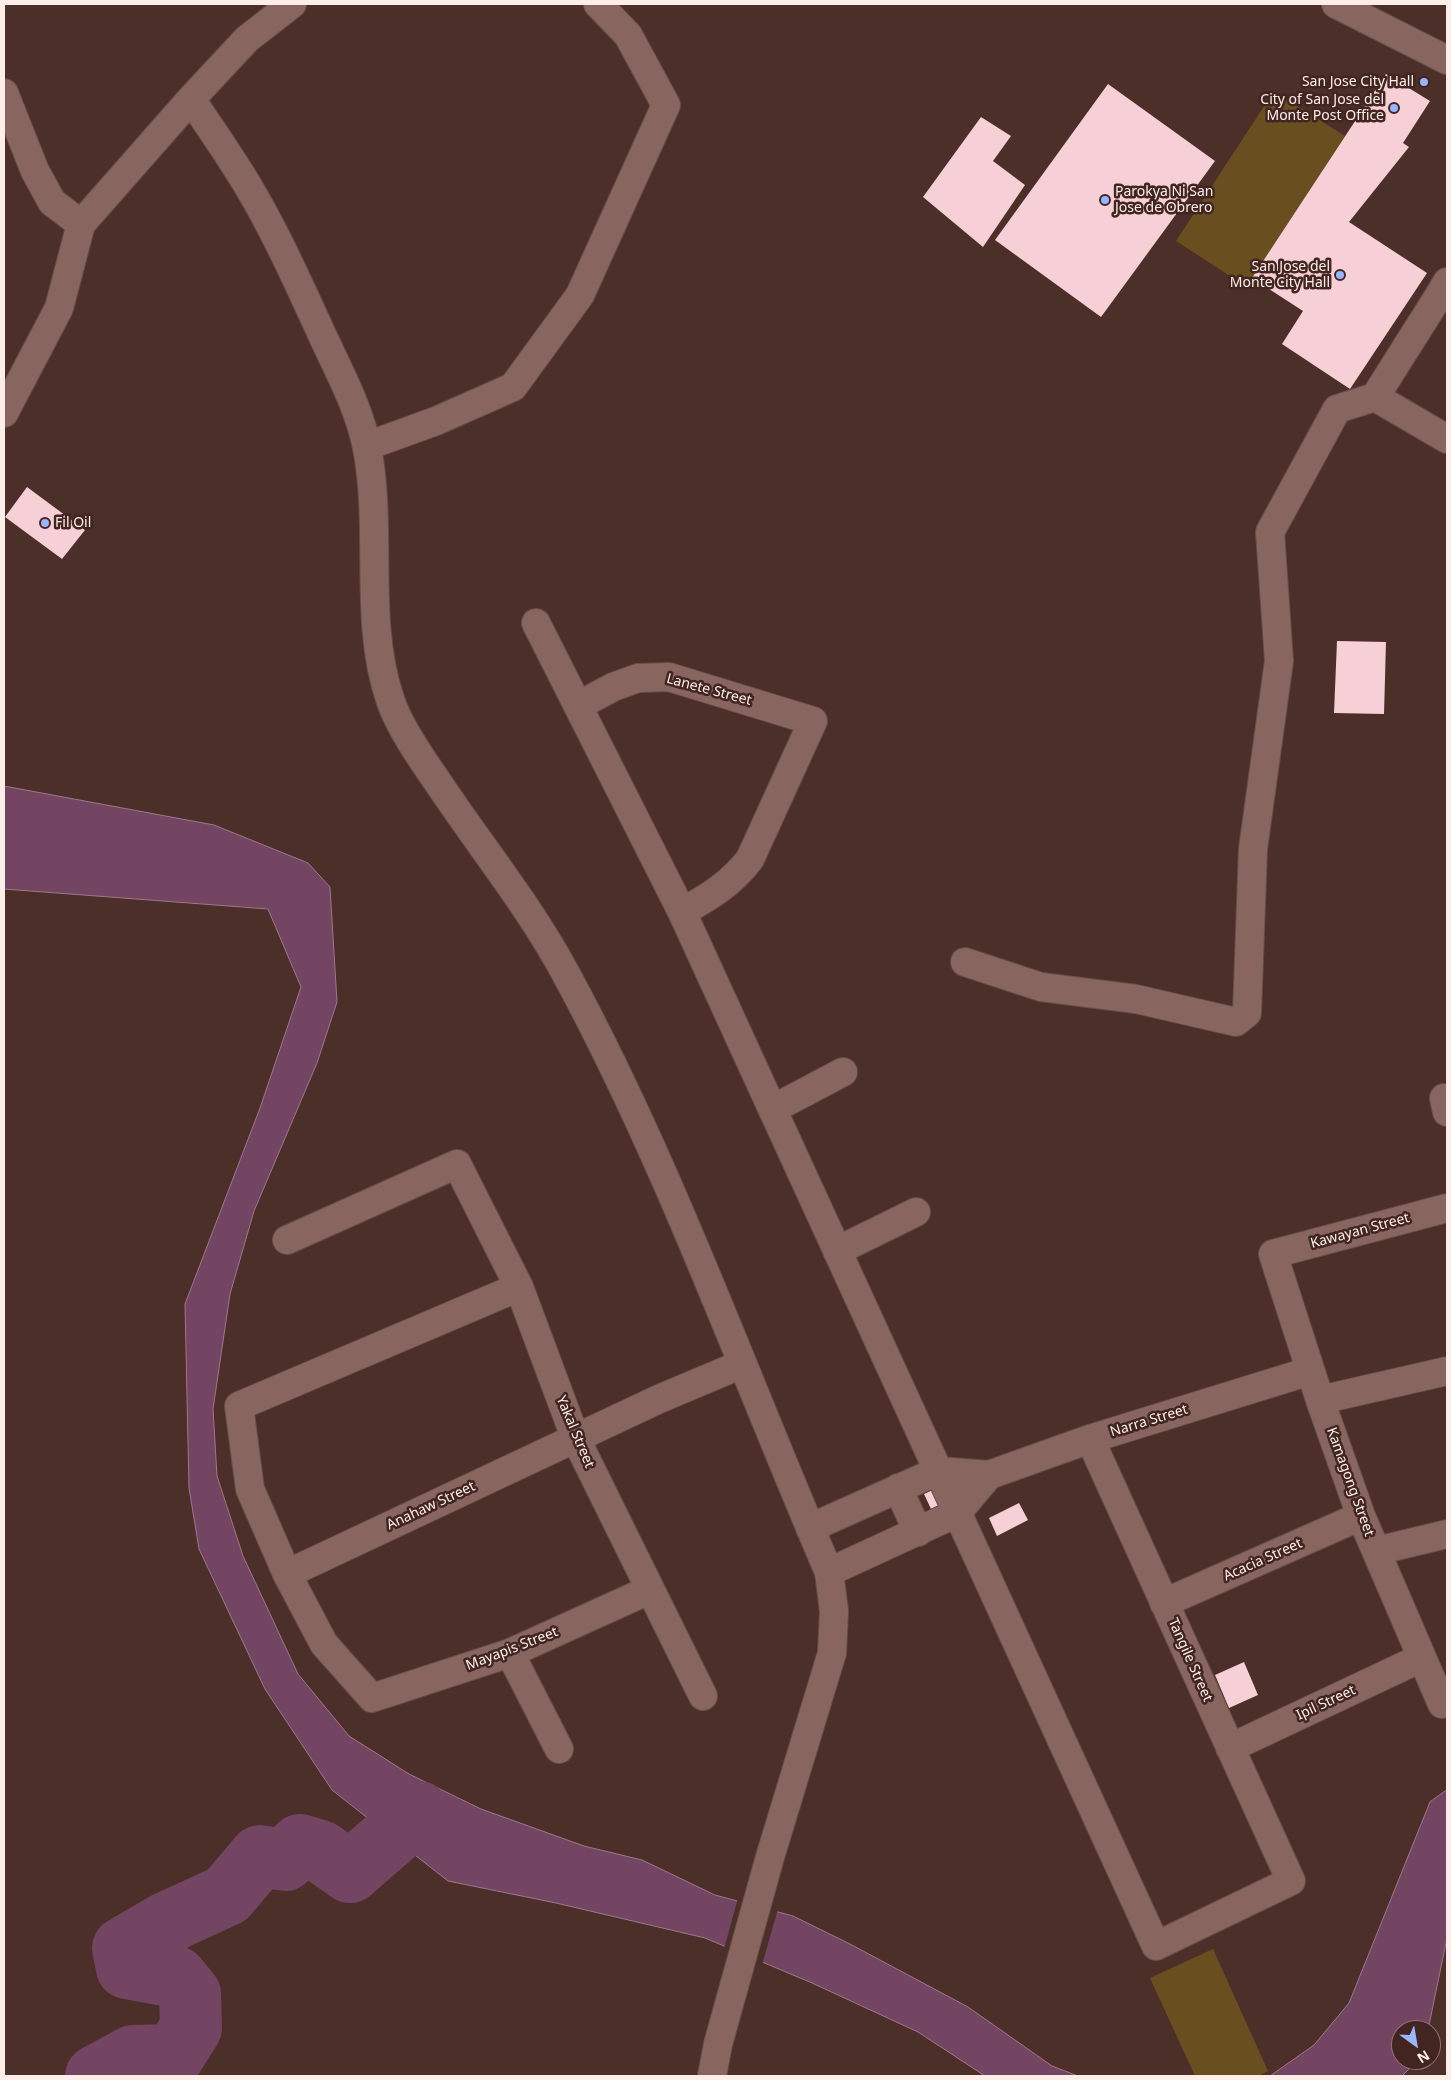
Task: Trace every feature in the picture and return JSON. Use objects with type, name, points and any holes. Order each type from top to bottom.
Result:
[{"type":"street","points":[[4,413],[59,308],[81,224],[190,99],[247,38],[292,4]]},
{"type":"street","points":[[367,446],[436,421],[513,387],[580,295],[666,105],[628,35],[598,4]]},
{"type":"street","points":[[1336,4],[1447,60]]},
{"type":"street","points":[[4,93],[35,171],[52,202],[81,224]]},
{"type":"street","points":[[190,99],[245,181],[285,255],[349,392],[367,446],[371,490],[379,658],[391,703],[425,764],[476,840],[526,907],[564,970],[604,1046],[662,1174],[829,1572],[834,1611],[832,1653],[770,1857],[718,2044],[712,2076]]},
{"type":"street","points":[[965,962],[1040,987],[1136,999],[1236,1022],[1247,1013],[1253,849],[1279,661],[1270,532],[1337,409],[1375,398],[1445,292]]},
{"type":"street","points":[[1375,398],[1447,439]]},
{"type":"street","points":[[536,623],[682,912],[957,1513]]},
{"type":"street","name":"Lanete Street","points":[[578,706],[613,687],[638,678],[668,677],[814,721],[750,859],[736,877],[719,891],[682,912]]},
{"type":"street","points":[[773,1110],[843,1072]]},
{"type":"street","name":"Yakal Street","points":[[287,1240],[457,1164],[519,1287],[576,1437],[649,1590],[703,1696]]},
{"type":"street","name":"Kawayan Street","points":[[1273,1254],[1447,1208]]},
{"type":"street","points":[[837,1251],[916,1212]]},
{"type":"street","name":"Kamagong Street","points":[[1273,1254],[1310,1371],[1361,1516],[1421,1658],[1445,1703]]},
{"type":"street","points":[[287,1574],[250,1489],[239,1406],[519,1287]]},
{"type":"street","name":"Anahaw Street","points":[[287,1574],[576,1437],[742,1364]]},
{"type":"street","name":"Narra Street","points":[[810,1528],[938,1471],[989,1475],[1090,1439],[1310,1371]]},
{"type":"street","points":[[1320,1400],[1447,1371]]},
{"type":"street","name":"Tangile Street","points":[[957,1513],[1156,1946],[1291,1882],[1090,1439]]},
{"type":"street","points":[[829,1572],[957,1513],[989,1475]]},
{"type":"street","points":[[898,1488],[918,1532]]},
{"type":"street","name":"Acacia Street","points":[[1164,1603],[1361,1516]]},
{"type":"street","points":[[1376,1551],[1447,1534]]},
{"type":"street","name":"Mayapis Street","points":[[287,1574],[324,1644],[372,1698],[510,1653],[649,1590]]},
{"type":"street","points":[[510,1653],[559,1749]]},
{"type":"street","name":"Ipil Street","points":[[1230,1748],[1421,1658]]},
{"type":"shaded area","points":[[1274,91],[1345,136],[1247,287],[1176,241]]},
{"type":"shaded area","points":[[4,786],[214,825],[308,863],[330,887],[337,1002],[317,1063],[254,1211],[230,1294],[213,1409],[217,1476],[243,1556],[298,1674],[349,1736],[409,1774],[481,1809],[584,1846],[642,1860],[715,1895],[793,1916],[968,2007],[1052,2066],[1078,2076],[985,2076],[918,2032],[812,1983],[705,1938],[556,1903],[448,1881],[332,1790],[265,1689],[199,1549],[189,1488],[185,1304],[260,1108],[301,987],[268,909],[4,889]]},
{"type":"shaded area","points":[[1447,1790],[1447,1938],[1430,2020],[1391,2020],[1391,2070],[1408,2070],[1402,2076],[1270,2076],[1314,2045],[1349,2003],[1430,1802]]},
{"type":"shaded area","points":[[1213,1949],[1268,2071],[1258,2076],[1195,2076],[1150,1978]]},
{"type":"pier","points":[[738,1898],[778,1909],[762,1965],[724,1949]]},
{"type":"building","points":[[1386,74],[1430,101],[1403,143],[1409,147],[1349,222],[1427,273],[1350,389],[1282,344],[1303,311],[1252,278]]},
{"type":"building","name":"Parokya Ni San Jose de Obrero","points":[[1108,84],[1215,161],[1101,317],[995,240]]},
{"type":"building","points":[[981,117],[1011,136],[993,161],[1025,185],[983,247],[923,197]]},
{"type":"building","name":"Fil Oil","points":[[27,487],[85,530],[62,559],[5,517]]},
{"type":"building","points":[[1337,641],[1386,642],[1384,714],[1334,713]]},
{"type":"building","points":[[937,1488],[944,1503],[931,1509],[924,1494]]},
{"type":"building","points":[[1019,1503],[1028,1520],[997,1536],[989,1518]]},
{"type":"building","points":[[1244,1662],[1258,1695],[1229,1708],[1215,1675]]},
{"type":"waterway","points":[[96,2076],[133,2056],[174,2055],[191,2028],[190,1994],[176,1977],[127,1968],[123,1948],[164,1924],[227,1895],[260,1856],[285,1860],[300,1845],[320,1851],[350,1872],[419,1812]]},
{"type":"place","name":"San Jose City Hall","points":[[1424,82]]},
{"type":"place","name":"City of San Jose del Monte Post Office","points":[[1394,108]]},
{"type":"place","name":"Parokya Ni San Jose de Obrero","points":[[1105,200]]},
{"type":"place","name":"San Jose del Monte City Hall","points":[[1340,275]]},
{"type":"place","name":"Fil Oil","points":[[45,523]]}]
